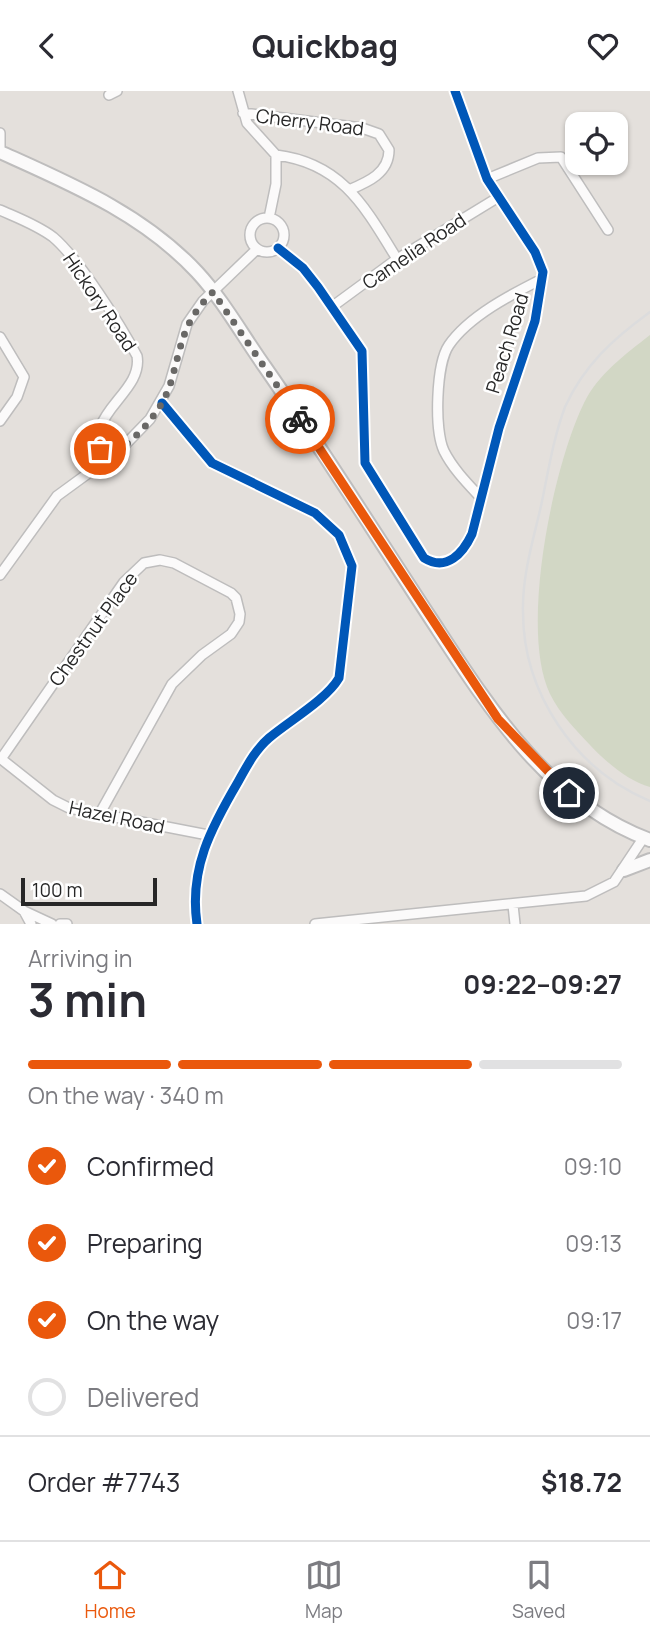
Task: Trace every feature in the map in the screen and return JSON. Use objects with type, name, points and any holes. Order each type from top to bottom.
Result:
[{"type":"main road","points":[[0,150],[128,215],[180,255],[213,292],[498,719],[569,793],[606,819],[647,839]]},
{"type":"main road","points":[[624,870],[650,860]]},
{"type":"street","points":[[238,91],[243,113],[251,129],[276,155],[276,184],[269,218]]},
{"type":"street","name":"Peach Road","points":[[456,91],[486,179],[540,260],[542,279],[535,321],[509,396],[481,498]]},
{"type":"street","name":"Cherry Road","points":[[243,113],[362,128],[379,134],[389,150],[387,164],[378,175],[349,190]]},
{"type":"street","points":[[0,132],[0,150]]},
{"type":"street","name":"Cherry Road","points":[[276,155],[313,163],[326,169],[349,190],[397,258]]},
{"type":"street","points":[[486,179],[538,158],[561,157],[608,230]]},
{"type":"street","name":"Camelia Road","points":[[333,306],[397,258],[497,198]]},
{"type":"street","name":"Hickory Road","points":[[0,210],[42,229],[55,239],[70,256],[137,356],[136,373],[105,418],[97,435],[100,449],[107,459]]},
{"type":"street","points":[[269,218],[282,228],[284,239],[278,248],[269,252],[257,249],[251,240],[251,229],[258,221],[269,218]]},
{"type":"street","points":[[278,248],[303,268],[333,306],[362,352],[365,463],[424,558],[440,563],[459,555],[472,534],[481,498]]},
{"type":"street","points":[[0,575],[57,496],[134,439],[162,403],[187,324],[213,292],[257,249]]},
{"type":"street","name":"Peach Road","points":[[481,498],[457,471],[440,440],[442,362],[451,342],[477,320],[542,279]]},
{"type":"street","points":[[0,337],[22,370],[24,382],[18,397],[0,421]]},
{"type":"street","points":[[162,403],[212,463],[314,513],[333,527],[352,566],[339,678],[256,751],[208,835],[195,880],[197,924]]},
{"type":"street","name":"Chestnut Place","points":[[1,758],[124,582],[139,566],[151,561],[174,563],[221,587],[236,598],[240,607],[236,628],[172,684],[99,815]]},
{"type":"street","name":"Hazel Road","points":[[1,758],[62,805],[99,815],[208,835]]},
{"type":"street","points":[[315,924],[513,905],[598,893],[624,870],[647,839]]},
{"type":"street","points":[[0,894],[24,911],[52,924]]},
{"type":"street","points":[[513,905],[515,924]]},
{"type":"street","points":[[24,911],[31,924]]},
{"type":"street","points":[[60,924],[67,924]]},
{"type":"green space","points":[[650,335],[650,787],[633,780],[610,764],[558,708],[550,694],[541,666],[538,630],[539,590],[551,506],[572,431],[584,403],[597,383],[613,365]]},
{"type":"railway","points":[[650,312],[624,332],[590,366],[565,407],[554,444],[529,559],[523,612],[525,642],[532,671],[543,699],[558,725],[577,749],[599,770],[650,801]]},
{"type":"cycle path","points":[[278,248],[303,268],[362,351],[365,463],[424,558],[432,562],[447,562],[459,554],[472,534],[499,428],[535,321],[543,272],[535,252],[487,179],[455,91]]},
{"type":"cycle path","points":[[162,403],[212,463],[315,513],[339,535],[352,566],[339,678],[316,702],[264,743],[245,770],[219,816],[204,850],[196,885],[197,924]]},
{"type":"way so far","points":[[100,449],[107,459],[120,450],[134,439],[162,403],[169,386],[180,339],[195,311],[213,292],[300,419]]},
{"type":"route","points":[[300,419],[498,719],[569,793]]}]
